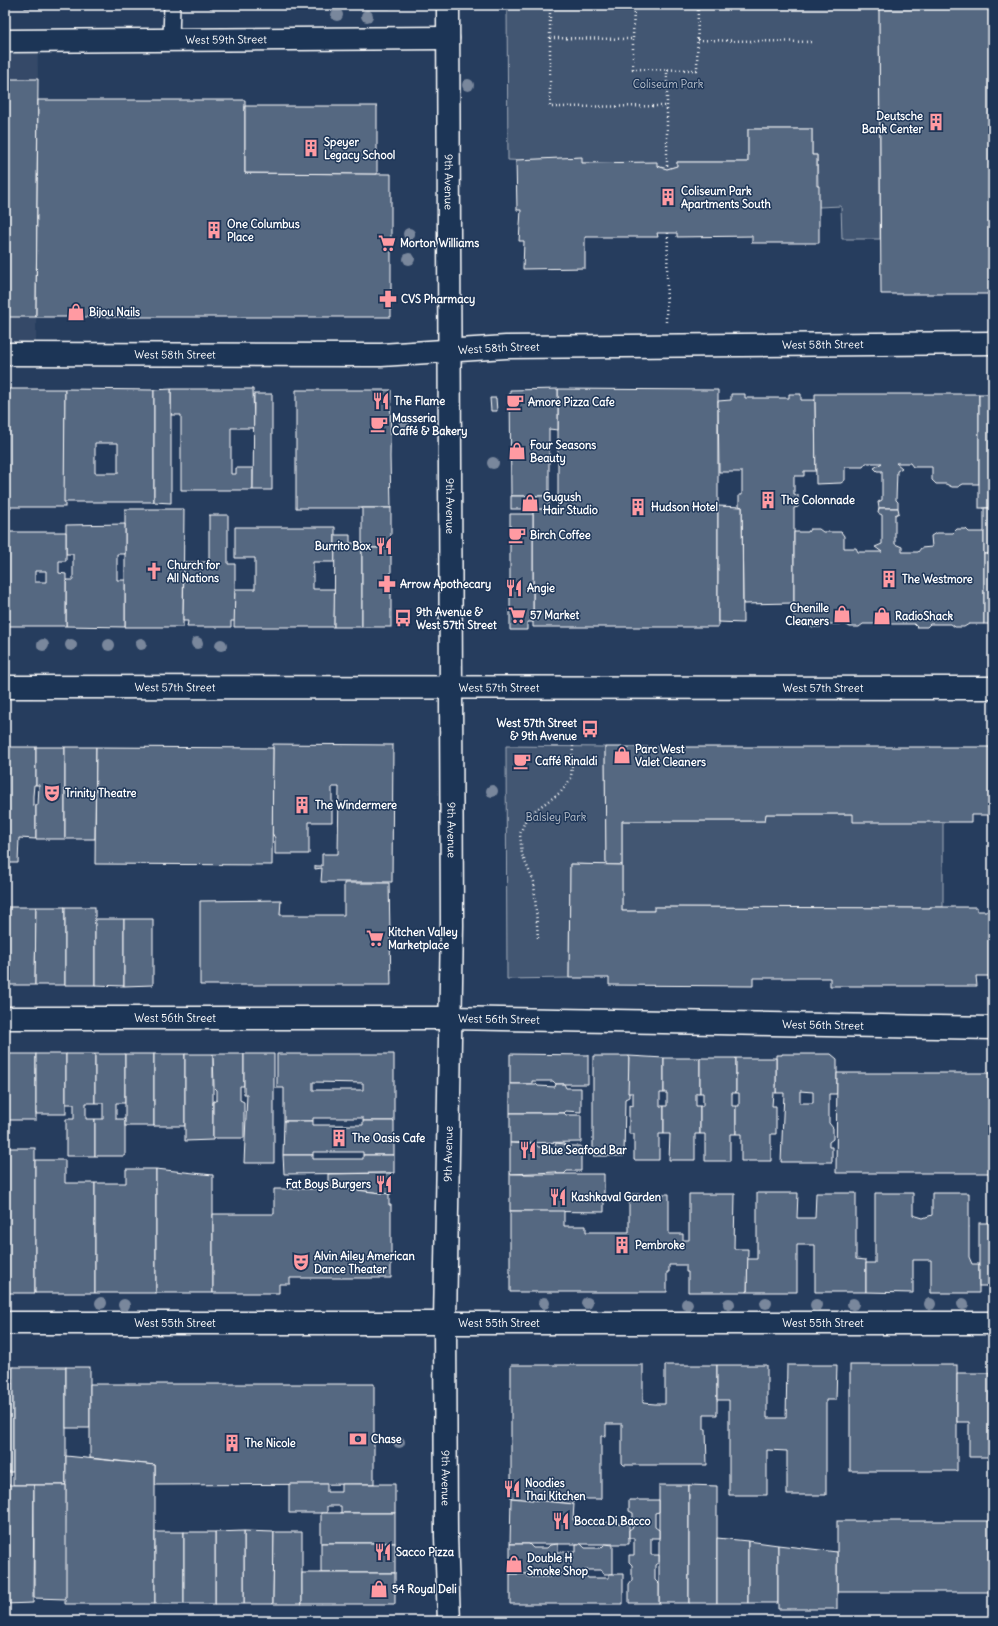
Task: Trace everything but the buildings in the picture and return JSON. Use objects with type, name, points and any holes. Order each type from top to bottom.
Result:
[{"type":"street","name":"9th Avenue","points":[[448,5],[451,350],[450,687],[452,925],[445,1322],[446,1536],[449,1621]]},
{"type":"street","name":"West 59th Street","points":[[5,41],[448,38]]},
{"type":"street","name":"West 58th Street","points":[[5,354],[381,355],[506,347],[993,343]]},
{"type":"street","name":"West 57th Street","points":[[5,686],[993,688]]},
{"type":"street","name":"West 56th Street","points":[[5,1018],[450,1018],[993,1028]]},
{"type":"street","name":"West 55th Street","points":[[5,1323],[993,1323]]},
{"type":"lane","points":[[171,40],[172,5]]},
{"type":"path","points":[[550,5],[550,107],[667,106]]},
{"type":"path","points":[[634,6],[698,6],[698,70],[633,69],[633,38],[634,6]]},
{"type":"path","points":[[550,38],[633,38]]},
{"type":"path","points":[[698,40],[814,42]]},
{"type":"path","points":[[666,70],[667,169]]},
{"type":"path","points":[[666,345],[668,233]]},
{"type":"path","points":[[538,938],[534,882],[522,855],[520,834],[527,816],[561,792],[571,778],[574,746]]},
{"type":"shaded area","points":[[5,41],[38,41],[36,354],[5,354]]},
{"type":"green space","name":"Coliseum Park","points":[[507,5],[879,5],[880,239],[842,239],[841,206],[819,207],[817,155],[812,155],[812,129],[748,129],[748,162],[677,162],[677,166],[667,169],[657,166],[508,160]]},
{"type":"green space","name":"Balsley Park","points":[[506,746],[605,747],[606,865],[570,864],[569,978],[507,979]]},
{"type":"green space","points":[[766,814],[853,814],[943,822],[943,907],[655,907],[654,911],[622,911],[622,821],[765,821]]},
{"type":"place","name":"Deutsche Bank Center","points":[[936,122]]},
{"type":"place","name":"Speyer Legacy School","points":[[311,148]]},
{"type":"place","name":"Coliseum Park Apartments South","points":[[668,197]]},
{"type":"place","name":"One Columbus Place","points":[[214,230]]},
{"type":"place","name":"Morton Williams","points":[[387,243]]},
{"type":"place","name":"CVS Pharmacy","points":[[388,299]]},
{"type":"place","name":"Bijou Nails","points":[[76,312]]},
{"type":"place","name":"The Flame","points":[[381,401]]},
{"type":"place","name":"Amore Pizza Cafe","points":[[515,402]]},
{"type":"place","name":"Masseria Caffé & Bakery","points":[[379,424]]},
{"type":"place","name":"Four Seasons Beauty","points":[[517,451]]},
{"type":"place","name":"The Colonnade","points":[[768,500]]},
{"type":"place","name":"Gugush Hair Studio","points":[[530,503]]},
{"type":"place","name":"Hudson Hotel","points":[[638,507]]},
{"type":"place","name":"Birch Coffee","points":[[517,535]]},
{"type":"place","name":"Burrito Box","points":[[384,546]]},
{"type":"place","name":"Church for All Nations","points":[[154,571]]},
{"type":"place","name":"The Westmore","points":[[889,579]]},
{"type":"place","name":"Arrow Apothecary","points":[[387,584]]},
{"type":"place","name":"Angie","points":[[514,588]]},
{"type":"place","name":"Chenille Cleaners","points":[[842,614]]},
{"type":"place","name":"57 Market","points":[[517,615]]},
{"type":"place","name":"RadioShack","points":[[882,616]]},
{"type":"place","name":"9th Avenue & West 57th Street","points":[[403,618]]},
{"type":"place","name":"West 57th Street & 9th Avenue","points":[[590,729]]},
{"type":"place","name":"Parc West Valet Cleaners","points":[[622,755]]},
{"type":"place","name":"Caffé Rinaldi","points":[[522,761]]},
{"type":"place","name":"Trinity Theatre","points":[[52,793]]},
{"type":"place","name":"The Windermere","points":[[302,805]]},
{"type":"place","name":"Kitchen Valley Marketplace","points":[[375,938]]},
{"type":"place","name":"The Oasis Cafe","points":[[339,1138]]},
{"type":"place","name":"Blue Seafood Bar","points":[[528,1150]]},
{"type":"place","name":"Fat Boys Burgers","points":[[384,1184]]},
{"type":"place","name":"Kashkaval Garden","points":[[558,1197]]},
{"type":"place","name":"Pembroke","points":[[622,1245]]},
{"type":"place","name":"Alvin Ailey American Dance Theater","points":[[301,1262]]},
{"type":"place","name":"Chase","points":[[358,1439]]},
{"type":"place","name":"The Nicole","points":[[232,1443]]},
{"type":"place","name":"Noodies Thai Kitchen","points":[[512,1489]]},
{"type":"place","name":"Bocca Di Bacco","points":[[561,1521]]},
{"type":"place","name":"Sacco Pizza","points":[[383,1552]]},
{"type":"place","name":"Double H Smoke Shop","points":[[514,1564]]},
{"type":"place","name":"54 Royal Deli","points":[[379,1589]]}]
